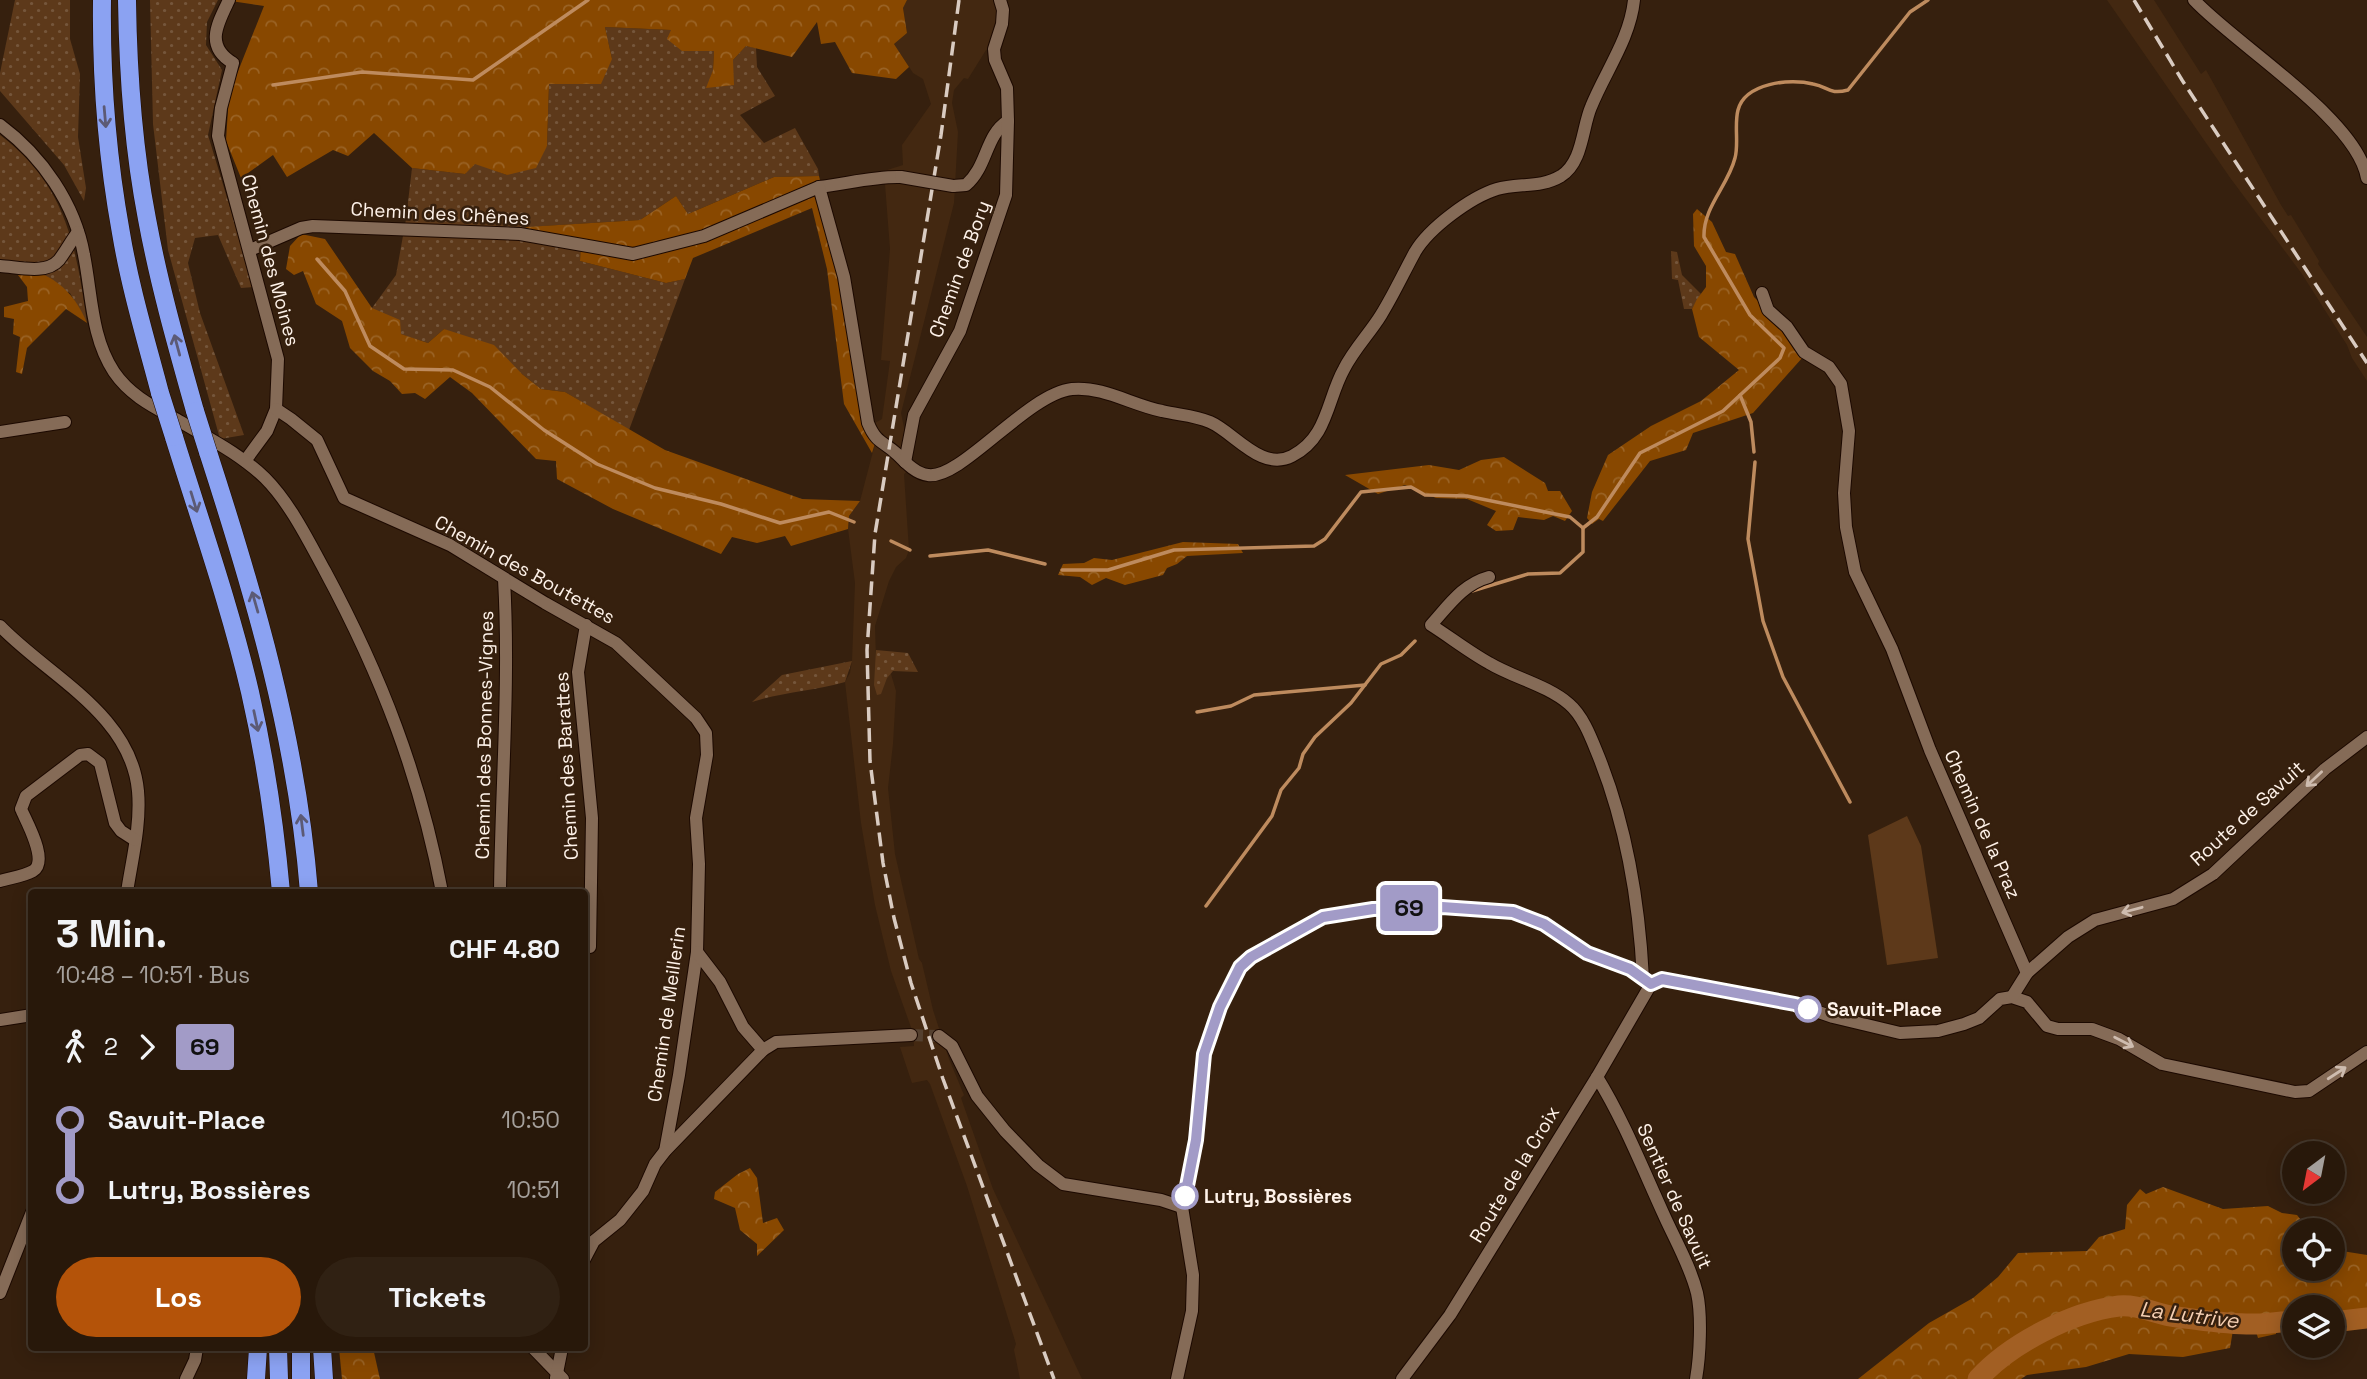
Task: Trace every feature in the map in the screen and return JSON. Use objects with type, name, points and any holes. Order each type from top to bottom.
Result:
[{"type":"highway","points":[[95,0],[112,178],[121,235],[160,393],[249,690],[266,772],[281,889]]},
{"type":"highway","points":[[102,0],[102,86]]},
{"type":"highway","points":[[127,0],[132,104],[141,179],[158,271],[195,411],[258,613],[282,706],[298,793],[309,889]]},
{"type":"highway","points":[[132,104],[139,0]]},
{"type":"highway","points":[[256,1379],[258,1351]]},
{"type":"highway","points":[[278,1351],[279,1379]]},
{"type":"highway","points":[[301,1351],[301,1379]]},
{"type":"highway","points":[[322,1351],[324,1379]]},
{"type":"street","name":"Chemin des Moines","points":[[229,0],[215,29],[218,49],[224,57],[233,62],[221,108],[218,136],[276,345],[278,373],[276,409],[267,431],[245,461]]},
{"type":"street","name":"Chemin de Bory","points":[[909,465],[914,415],[960,331],[1006,195],[1007,88],[993,49],[1002,24],[1003,10],[1000,0]]},
{"type":"street","points":[[819,187],[844,277],[868,423],[876,440],[923,474],[934,476],[943,473],[1042,401],[1063,390],[1073,389],[1100,391],[1161,411],[1196,416],[1213,423],[1256,453],[1282,459],[1290,457],[1313,438],[1323,425],[1343,370],[1385,309],[1417,248],[1437,226],[1448,216],[1496,189],[1542,183],[1566,172],[1583,138],[1590,108],[1619,49],[1634,0]]},
{"type":"street","points":[[2194,0],[2333,122],[2357,150],[2367,178]]},
{"type":"street","name":"Chemin des Chênes","points":[[250,250],[301,228],[313,226],[520,234],[632,254],[704,236],[819,187],[858,183],[884,176],[966,186],[977,176],[997,127],[1008,121]]},
{"type":"street","points":[[0,125],[27,148],[62,197],[78,232],[84,254],[96,330],[105,355],[116,374],[143,401],[245,461],[266,480],[295,518],[364,645],[393,713],[431,836],[441,889]]},
{"type":"street","points":[[0,266],[33,269],[49,267],[60,258],[78,232]]},
{"type":"street","name":"Chemin de la Praz","points":[[1762,293],[1768,310],[1787,327],[1804,352],[1829,367],[1841,384],[1849,431],[1844,493],[1846,527],[1854,572],[1892,649],[1931,753],[2027,973]]},
{"type":"street","name":"Chemin des Boutettes","points":[[276,409],[317,440],[344,498],[450,545],[616,643],[696,718]]},
{"type":"street","points":[[0,432],[65,422]]},
{"type":"street","points":[[1489,577],[1477,580],[1462,591],[1431,625],[1489,663],[1551,692],[1571,705],[1589,733],[1611,785],[1620,819],[1634,886],[1647,981]]},
{"type":"street","name":"Chemin des Bonnes-Vignes","points":[[500,889],[500,800],[507,645],[505,579]]},
{"type":"street","name":"Chemin des Barattes","points":[[586,625],[578,672],[592,818],[590,947]]},
{"type":"street","points":[[0,626],[94,708],[113,728],[129,753],[138,791],[138,817],[127,889]]},
{"type":"street","name":"Chemin de Meillerin","points":[[665,1151],[697,952],[699,864],[696,818],[707,755],[706,733],[696,718]]},
{"type":"street","name":"Route de Savuit","points":[[2012,997],[2027,973],[2068,936],[2095,920],[2173,899],[2213,874],[2325,769],[2367,737]]},
{"type":"street","points":[[0,881],[33,872],[38,866],[40,856],[21,809],[22,803],[26,796],[79,755],[88,754],[100,763],[115,824],[135,840]]},
{"type":"street","points":[[1177,1379],[1192,1311],[1193,1275],[1182,1207],[1194,1151],[1204,1054],[1220,1007],[1240,967],[1251,957],[1323,917],[1373,909],[1442,907],[1513,912],[1544,924],[1587,953],[1630,969],[1647,981],[1662,979],[1795,1004],[1864,1026],[1900,1033],[1938,1031],[1964,1024],[1979,1018],[2000,999],[2012,997],[2027,1002],[2048,1026],[2058,1029],[2092,1029],[2119,1039],[2162,1064],[2295,1092],[2309,1091],[2367,1052]]},
{"type":"street","points":[[697,952],[720,982],[743,1027],[763,1050]]},
{"type":"street","name":"Route de la Croix","points":[[1402,1379],[1450,1315],[1597,1077],[1647,981]]},
{"type":"street","points":[[0,1020],[28,1016]]},
{"type":"street","points":[[588,1252],[594,1241],[620,1220],[643,1191],[655,1164],[665,1151],[763,1050],[776,1042],[911,1035]]},
{"type":"street","points":[[939,1036],[953,1046],[977,1096],[1005,1131],[1038,1164],[1063,1184],[1161,1200],[1182,1207]]},
{"type":"street","name":"Sentier de Savuit","points":[[1597,1077],[1642,1167],[1697,1293],[1699,1358],[1696,1379]]},
{"type":"street","points":[[0,1293],[28,1222]]},
{"type":"street","points":[[186,1379],[196,1351]]},
{"type":"street","points":[[536,1351],[558,1377]]},
{"type":"street","points":[[558,1377],[562,1351]]},
{"type":"shaded area","points":[[15,0],[70,0],[70,39],[80,74],[78,137],[86,188],[84,201],[64,165],[0,91],[0,73]]},
{"type":"shaded area","points":[[150,0],[218,0],[207,22],[206,45],[222,70],[208,135],[254,287],[241,288],[218,235],[195,238],[188,263],[200,313],[244,435],[220,439],[168,250],[153,124]]},
{"type":"shaded area","points":[[907,0],[1000,0],[994,49],[986,50],[968,79],[964,78],[954,90],[952,103],[958,132],[954,203],[901,413],[912,467],[904,474],[909,550],[889,581],[875,626],[876,658],[891,674],[896,691],[888,788],[895,854],[933,1010],[964,1095],[961,1098],[993,1189],[1082,1379],[1020,1379],[1014,1350],[1016,1344],[967,1186],[930,1084],[927,1080],[912,1083],[900,1047],[914,1046],[913,1033],[891,971],[875,905],[861,823],[845,682],[852,661],[855,583],[848,529],[849,516],[860,501],[876,440],[875,423],[882,419],[890,361],[881,360],[890,249],[884,171],[903,165],[902,145],[931,104],[923,79],[913,73],[894,44],[907,33],[903,8]]},
{"type":"shaded area","points":[[2107,0],[2154,0],[2201,74],[2206,70],[2281,205],[2288,216],[2291,215],[2319,261],[2318,264],[2367,337],[2367,381],[2302,274],[2231,179]]},
{"type":"shaded area","points":[[605,27],[671,30],[714,51],[713,70],[707,88],[746,46],[756,48],[757,67],[775,96],[740,115],[764,143],[795,128],[818,169],[819,176],[774,177],[688,214],[676,196],[640,220],[527,227],[581,243],[580,261],[666,283],[685,279],[629,430],[565,392],[541,389],[522,374],[444,329],[428,343],[400,334],[372,308],[396,275],[412,168],[465,174],[475,163],[507,175],[547,146],[549,84],[612,59]]},
{"type":"shaded area","points":[[0,135],[40,174],[54,196],[72,242],[87,323],[70,293],[0,266]]},
{"type":"shaded area","points":[[1671,251],[1677,252],[1682,275],[1701,294],[1692,309],[1684,309],[1678,280],[1672,279]]},
{"type":"shaded area","points":[[876,650],[908,653],[918,672],[893,671],[881,694],[877,695],[874,685]]},
{"type":"shaded area","points":[[852,661],[845,682],[752,702],[782,675]]},
{"type":"shaded area","points":[[1907,816],[1921,846],[1938,958],[1887,965],[1868,835]]},
{"type":"green space","points":[[224,0],[907,0],[903,8],[907,33],[894,44],[909,67],[896,79],[852,73],[835,42],[821,44],[817,22],[792,57],[746,46],[733,60],[734,85],[706,88],[713,70],[714,51],[682,51],[667,39],[671,30],[605,27],[612,59],[601,84],[549,84],[547,146],[536,168],[507,175],[475,164],[465,174],[412,168],[374,133],[348,156],[333,150],[287,177],[273,155],[241,178],[226,141],[229,94],[264,6]]},
{"type":"green space","points":[[819,176],[844,277],[876,440],[872,453],[844,404],[827,269],[812,208],[693,258],[685,279],[666,283],[580,261],[581,243],[531,240],[526,227],[640,220],[676,196],[688,214],[774,177]]},
{"type":"green space","points":[[1697,209],[1712,222],[1726,252],[1735,254],[1754,297],[1785,328],[1803,357],[1753,413],[1693,433],[1686,450],[1650,461],[1603,521],[1599,519],[1592,524],[1587,518],[1592,492],[1608,455],[1651,426],[1701,401],[1739,370],[1699,337],[1692,309],[1706,287],[1706,266],[1694,246],[1693,214]]},
{"type":"green space","points":[[301,234],[325,239],[372,308],[400,320],[401,334],[428,343],[444,329],[494,345],[541,389],[565,392],[665,450],[802,499],[860,501],[849,516],[848,529],[791,546],[785,536],[757,543],[732,537],[721,554],[613,509],[557,479],[556,461],[536,459],[472,393],[450,377],[425,399],[415,393],[402,394],[390,381],[373,371],[350,348],[342,321],[316,304],[303,271],[294,275],[286,269],[290,246]]},
{"type":"green space","points":[[12,267],[37,272],[58,283],[75,300],[87,323],[66,309],[27,348],[22,374],[16,372],[20,337],[13,334],[14,319],[4,317],[4,307],[28,301],[27,287]]},
{"type":"green space","points":[[1504,457],[1545,483],[1548,491],[1560,491],[1572,511],[1565,521],[1553,516],[1544,520],[1518,517],[1513,530],[1496,531],[1487,525],[1496,511],[1467,499],[1436,498],[1405,485],[1378,494],[1345,475],[1429,465],[1459,470],[1481,460]]},
{"type":"green space","points":[[1183,542],[1238,544],[1243,553],[1187,556],[1167,568],[1163,575],[1125,585],[1106,578],[1092,585],[1080,577],[1058,575],[1063,564],[1084,563],[1094,558],[1112,560]]},
{"type":"green space","points":[[750,1168],[757,1178],[763,1223],[777,1218],[784,1230],[757,1256],[757,1244],[740,1230],[735,1208],[714,1199],[715,1192]]},
{"type":"green space","points":[[2163,1187],[2223,1209],[2268,1206],[2282,1213],[2297,1215],[2299,1218],[2282,1218],[2282,1281],[2345,1281],[2345,1251],[2367,1255],[2367,1314],[2345,1319],[2345,1295],[2282,1295],[2282,1318],[2276,1318],[2276,1334],[2258,1338],[2253,1322],[2234,1324],[2230,1348],[2183,1357],[2129,1354],[2086,1367],[2027,1375],[2021,1379],[1858,1379],[1929,1323],[1973,1298],[1998,1277],[2018,1253],[2087,1251],[2099,1237],[2125,1229],[2127,1205],[2140,1189],[2146,1194]]},
{"type":"green space","points":[[339,1351],[374,1351],[380,1379],[342,1379]]},
{"type":"waterway","points":[[273,85],[362,72],[473,80],[588,0]]},
{"type":"waterway","points":[[1583,528],[1597,517],[1640,453],[1723,411],[1780,358],[1784,348],[1750,315],[1704,237],[1707,216],[1735,158],[1737,116],[1742,101],[1759,88],[1781,82],[1803,82],[1837,92],[1848,90],[1910,12],[1928,0]]},
{"type":"waterway","points":[[317,259],[345,291],[370,346],[404,369],[453,370],[490,387],[544,430],[597,464],[655,488],[721,504],[780,523],[829,512],[854,522]]},
{"type":"waterway","points":[[1740,395],[1751,422],[1754,452]]},
{"type":"waterway","points":[[1755,462],[1748,539],[1763,621],[1783,677],[1850,802]]},
{"type":"waterway","points":[[1062,570],[1108,570],[1174,550],[1314,546],[1325,539],[1361,492],[1411,487],[1425,495],[1467,496],[1570,517],[1583,528]]},
{"type":"waterway","points":[[1472,591],[1528,574],[1560,573],[1583,552],[1583,529]]},
{"type":"waterway","points":[[891,541],[910,550]]},
{"type":"waterway","points":[[930,556],[988,550],[1045,564]]},
{"type":"waterway","points":[[1206,906],[1272,816],[1281,790],[1299,768],[1303,754],[1315,737],[1351,703],[1381,664],[1401,655],[1415,641]]},
{"type":"waterway","points":[[1197,712],[1231,706],[1254,695],[1365,685]]},
{"type":"waterway","name":"La Lutrive","points":[[1978,1379],[2024,1342],[2062,1323],[2100,1309],[2133,1307],[2170,1316],[2227,1323],[2282,1322]]},
{"type":"waterway","name":"La Lutrive","points":[[2345,1321],[2367,1318]]},
{"type":"tunnel","points":[[911,1035],[939,1036]]},
{"type":"railway","points":[[959,0],[941,135],[875,534],[867,650],[870,761],[883,863],[911,983],[943,1079],[1054,1379]]},
{"type":"railway","points":[[2134,0],[2182,80],[2367,363]]},
{"type":"bus line","name":"69","points":[[1185,1196],[1196,1140],[1204,1054],[1220,1007],[1240,967],[1251,957],[1323,917],[1373,909],[1442,907],[1513,912],[1544,924],[1587,953],[1630,969],[1651,984],[1662,979],[1795,1004],[1808,1009]]},
{"type":"place","name":"Savuit-Place","points":[[1808,1009]]},
{"type":"place","name":"Lutry, Bossières","points":[[1185,1196]]}]
